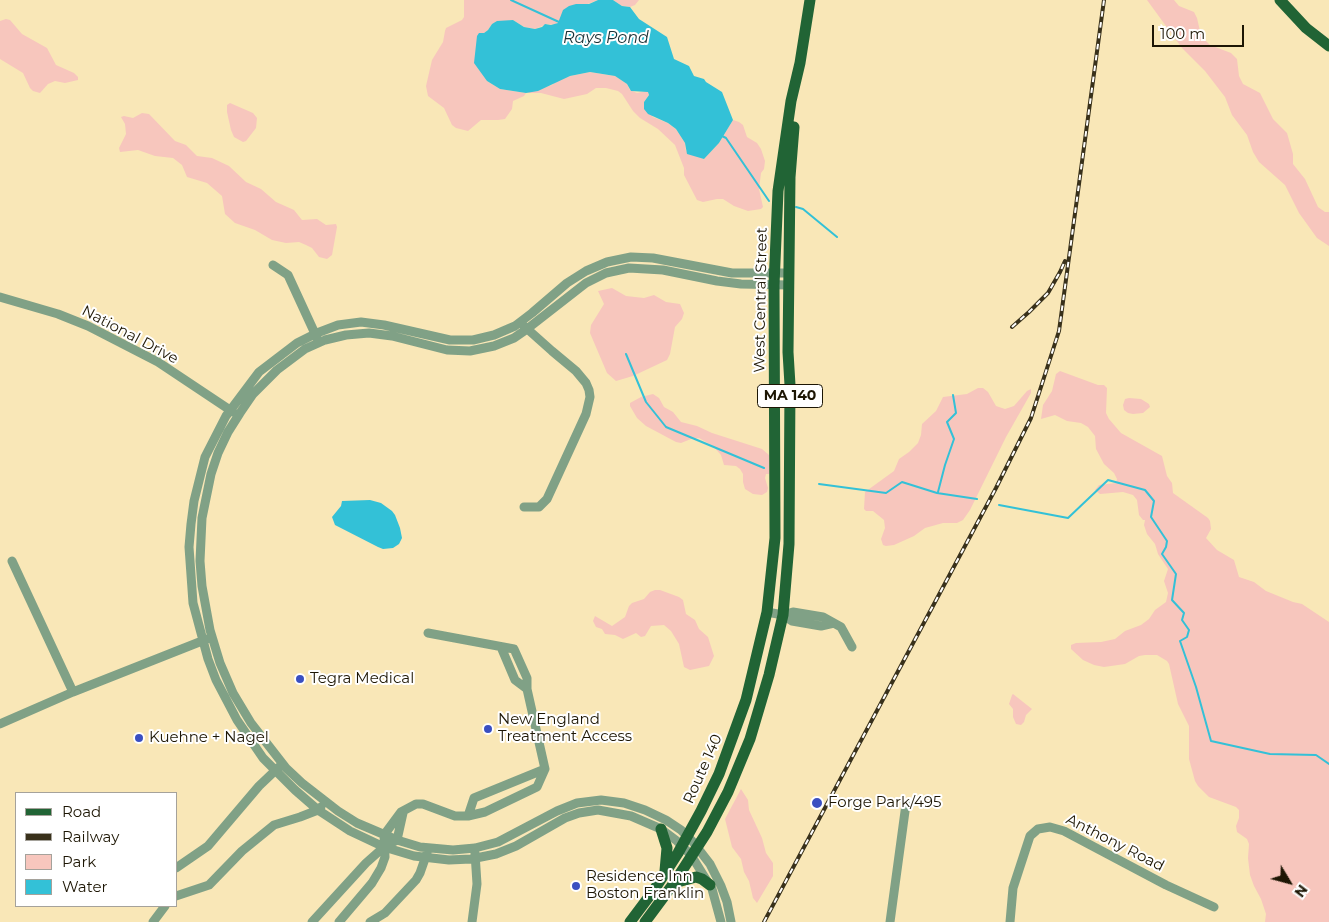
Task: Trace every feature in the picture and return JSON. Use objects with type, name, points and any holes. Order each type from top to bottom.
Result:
[{"type":"main road","name":"West Central Street","points":[[783,615],[790,544],[791,488],[788,352],[791,158],[800,63],[810,0]]},
{"type":"main road","points":[[1280,0],[1306,28],[1329,46]]},
{"type":"main road","name":"West Central Street","points":[[767,612],[775,538],[774,279],[781,160],[791,101],[800,63]]},
{"type":"main road","name":"Route 140","points":[[630,922],[664,876],[685,841],[719,774],[739,721],[752,678],[767,612]]},
{"type":"main road","name":"Route 140","points":[[645,922],[674,883],[723,802],[750,739],[769,675],[783,615]]},
{"type":"main road","points":[[661,829],[667,848],[664,876]]},
{"type":"main road","points":[[674,883],[696,877],[710,885]]},
{"type":"street","points":[[730,922],[727,902],[714,871],[666,820],[635,806],[612,801],[595,800],[567,806],[475,853],[449,860],[414,856],[384,847],[350,831],[318,810],[275,770],[249,740],[236,720],[216,680],[202,640],[193,603],[189,547],[194,501],[205,457],[230,410],[259,372],[297,343],[315,334],[338,325],[361,322],[461,341],[494,335],[521,322],[567,283],[586,271],[607,262],[630,258],[652,258],[774,279]]},
{"type":"street","points":[[273,265],[288,275],[319,343]]},
{"type":"street","points":[[685,841],[642,819],[598,810],[587,811],[565,818],[516,846],[496,854],[428,848],[397,840],[357,823],[302,783],[283,764],[251,723],[234,693],[220,664],[212,637],[202,586],[199,553],[202,518],[211,474],[218,453],[238,415],[253,394],[277,370],[306,349],[319,343],[346,335],[369,333],[392,336],[447,350],[470,351],[494,346],[514,338],[586,283],[606,274],[628,268],[663,270],[717,281],[789,279]]},
{"type":"street","name":"National Drive","points":[[0,297],[58,314],[88,326],[158,362],[238,415]]},
{"type":"street","points":[[521,322],[576,371],[590,390],[584,418],[547,498],[539,507],[524,506]]},
{"type":"street","points":[[12,561],[73,692]]},
{"type":"street","points":[[767,612],[783,615],[793,612],[823,617],[841,627],[852,647]]},
{"type":"street","points":[[339,922],[372,883],[381,868],[385,857],[384,835],[404,810],[416,804],[423,804],[455,816],[468,816],[485,812],[537,787],[545,769],[527,689],[527,678],[514,649],[428,634]]},
{"type":"street","points":[[0,724],[73,692],[212,637]]},
{"type":"street","points":[[178,867],[208,846],[259,786],[283,764]]},
{"type":"street","points":[[468,816],[474,798],[545,769]]},
{"type":"street","points":[[178,895],[209,884],[274,824],[318,810],[326,802]]},
{"type":"street","points":[[890,922],[906,804]]},
{"type":"street","points":[[312,922],[366,863],[384,847],[397,840],[404,810]]},
{"type":"street","name":"Anthony Road","points":[[1010,922],[1013,890],[1030,836],[1034,831],[1050,827],[1064,831],[1214,907]]},
{"type":"street","points":[[370,922],[385,913],[416,880],[426,858],[428,848]]},
{"type":"street","points":[[694,851],[710,885],[721,922]]},
{"type":"street","points":[[472,922],[477,884],[475,853]]},
{"type":"street","points":[[153,922],[164,907]]},
{"type":"green space","points":[[464,0],[598,0],[585,5],[576,4],[555,25],[547,24],[535,29],[524,27],[513,20],[492,24],[484,33],[487,81],[500,89],[526,93],[524,96],[513,101],[512,109],[505,119],[481,120],[468,131],[452,125],[444,108],[428,96],[426,86],[432,60],[443,42],[446,28],[462,20],[464,17]]},
{"type":"green space","points":[[613,0],[639,0],[630,7],[622,6]]},
{"type":"green space","points":[[1147,0],[1174,0],[1179,6],[1194,12],[1205,40],[1210,45],[1231,53],[1237,59],[1239,76],[1243,84],[1260,93],[1273,119],[1287,133],[1293,154],[1293,164],[1305,179],[1318,207],[1325,212],[1329,212],[1329,246],[1317,238],[1299,213],[1285,185],[1259,162],[1247,135],[1232,115],[1225,97],[1205,71],[1182,48]]},
{"type":"green space","points":[[10,20],[22,34],[47,48],[56,65],[74,73],[78,80],[65,83],[55,81],[48,84],[40,93],[33,91],[23,73],[0,59],[0,21]]},
{"type":"green space","points":[[590,72],[615,76],[627,84],[630,90],[637,93],[648,92],[649,95],[644,102],[653,117],[668,123],[676,129],[685,143],[686,151],[704,159],[719,143],[733,120],[739,122],[743,125],[747,137],[757,143],[761,149],[765,161],[759,189],[763,207],[748,211],[734,206],[723,199],[703,202],[697,200],[684,175],[684,168],[675,145],[658,129],[640,118],[618,91],[596,88],[587,94],[564,99],[541,93],[526,93],[552,85],[561,78]]},
{"type":"green space","points":[[230,103],[253,113],[257,118],[256,128],[246,141],[243,142],[234,137],[231,130],[227,112],[227,105]]},
{"type":"green space","points":[[142,113],[149,114],[175,141],[186,145],[197,156],[212,158],[229,166],[246,182],[261,189],[276,202],[294,210],[302,220],[317,219],[326,225],[336,224],[332,255],[327,259],[319,257],[312,248],[299,242],[286,243],[272,240],[255,230],[235,223],[225,214],[222,196],[207,183],[187,177],[182,165],[173,158],[155,156],[138,150],[120,152],[119,148],[126,134],[125,124],[121,117],[133,118]]},
{"type":"green space","points":[[612,288],[626,296],[644,298],[654,295],[666,302],[680,304],[684,313],[682,319],[675,327],[670,354],[667,360],[633,376],[616,381],[607,373],[590,333],[591,325],[604,304],[598,291]]},
{"type":"green space","points":[[1060,371],[1098,385],[1104,385],[1107,388],[1106,413],[1109,419],[1121,433],[1162,456],[1167,476],[1172,483],[1173,493],[1208,518],[1211,529],[1206,538],[1217,550],[1234,560],[1239,577],[1254,582],[1266,591],[1302,604],[1329,622],[1329,922],[1265,922],[1266,914],[1250,875],[1249,844],[1247,839],[1237,832],[1236,826],[1239,810],[1236,807],[1209,797],[1195,781],[1189,759],[1189,726],[1178,704],[1167,661],[1157,655],[1145,655],[1139,656],[1125,664],[1104,667],[1083,660],[1071,649],[1071,645],[1076,643],[1101,642],[1115,639],[1125,631],[1141,625],[1149,619],[1155,610],[1166,602],[1168,593],[1164,581],[1168,569],[1158,554],[1155,544],[1147,534],[1144,525],[1145,520],[1139,515],[1137,500],[1133,495],[1123,492],[1100,494],[1095,490],[1099,485],[1116,483],[1117,479],[1114,473],[1104,464],[1096,449],[1095,436],[1088,427],[1081,423],[1067,421],[1055,415],[1041,419],[1043,405],[1052,391],[1056,374]]},
{"type":"green space","points":[[978,388],[983,388],[988,392],[996,406],[1005,409],[1014,406],[1031,389],[1031,393],[1006,437],[970,510],[963,520],[957,523],[943,523],[925,528],[914,536],[894,545],[883,545],[881,539],[885,528],[884,520],[873,511],[866,511],[864,509],[865,492],[894,471],[899,459],[918,443],[922,424],[936,411],[943,397],[967,394]]},
{"type":"green space","points":[[653,394],[681,422],[762,449],[769,455],[769,474],[766,474],[765,478],[768,488],[767,492],[762,495],[753,494],[745,489],[743,474],[740,469],[736,466],[724,465],[721,455],[713,446],[699,438],[681,443],[676,442],[646,426],[637,418],[630,403],[641,397]]},
{"type":"green space","points":[[1125,399],[1141,399],[1149,404],[1150,407],[1143,413],[1128,413],[1124,410],[1123,405]]},
{"type":"green space","points":[[660,590],[683,600],[686,614],[695,620],[699,629],[708,637],[714,656],[709,666],[690,670],[684,667],[679,644],[671,631],[664,625],[651,626],[645,636],[641,637],[636,633],[623,639],[615,635],[605,634],[602,629],[596,627],[593,621],[595,616],[612,626],[625,617],[632,603],[644,599],[650,592]]},
{"type":"green space","points":[[1013,694],[1032,709],[1026,715],[1021,725],[1016,724],[1013,717],[1013,709],[1009,704]]},
{"type":"green space","points":[[741,789],[748,800],[749,810],[762,838],[766,853],[773,863],[773,876],[757,903],[753,898],[741,859],[732,847],[725,819]]},
{"type":"water","name":"Rays Pond","points":[[598,0],[613,0],[622,6],[630,7],[639,19],[667,37],[674,59],[689,66],[694,76],[704,79],[722,92],[733,120],[719,143],[704,159],[687,154],[685,143],[676,129],[668,123],[648,114],[644,109],[644,102],[649,95],[648,92],[631,91],[627,84],[615,76],[590,72],[570,76],[538,91],[526,93],[500,89],[487,81],[474,63],[477,36],[479,33],[484,33],[488,30],[497,21],[513,20],[524,27],[535,29],[545,24],[558,23],[563,10],[569,6],[589,4]]},
{"type":"water","points":[[370,500],[381,503],[395,515],[402,538],[399,544],[393,548],[383,549],[335,525],[332,517],[341,506],[342,501]]},
{"type":"waterway","points":[[511,0],[559,22]]},
{"type":"waterway","points":[[722,136],[726,138],[769,201]]},
{"type":"waterway","points":[[796,207],[803,209],[837,237]]},
{"type":"waterway","points":[[626,354],[646,402],[666,427],[764,468]]},
{"type":"waterway","points":[[938,492],[954,439],[947,422],[956,413],[953,395]]},
{"type":"waterway","points":[[999,505],[1068,518],[1108,480],[1145,490],[1154,501],[1151,517],[1167,541],[1162,554],[1176,574],[1172,600],[1184,613],[1182,620],[1189,630],[1187,637],[1180,641],[1196,687],[1211,741],[1270,754],[1316,755],[1329,764]]},
{"type":"waterway","points":[[819,484],[886,493],[902,482],[937,493],[977,499]]},
{"type":"railway","points":[[764,922],[996,488],[1031,418],[1059,331],[1104,0]]},
{"type":"railway","points":[[1012,327],[1048,293],[1065,261]]},
{"type":"place","name":"Tegra Medical","points":[[300,679]]},
{"type":"place","name":"New England Treatment Access","points":[[488,729]]},
{"type":"place","name":"Kuehne + Nagel","points":[[139,738]]},
{"type":"place","name":"Forge Park/495","points":[[817,803]]},
{"type":"place","name":"Residence Inn Boston Franklin","points":[[576,886]]}]
